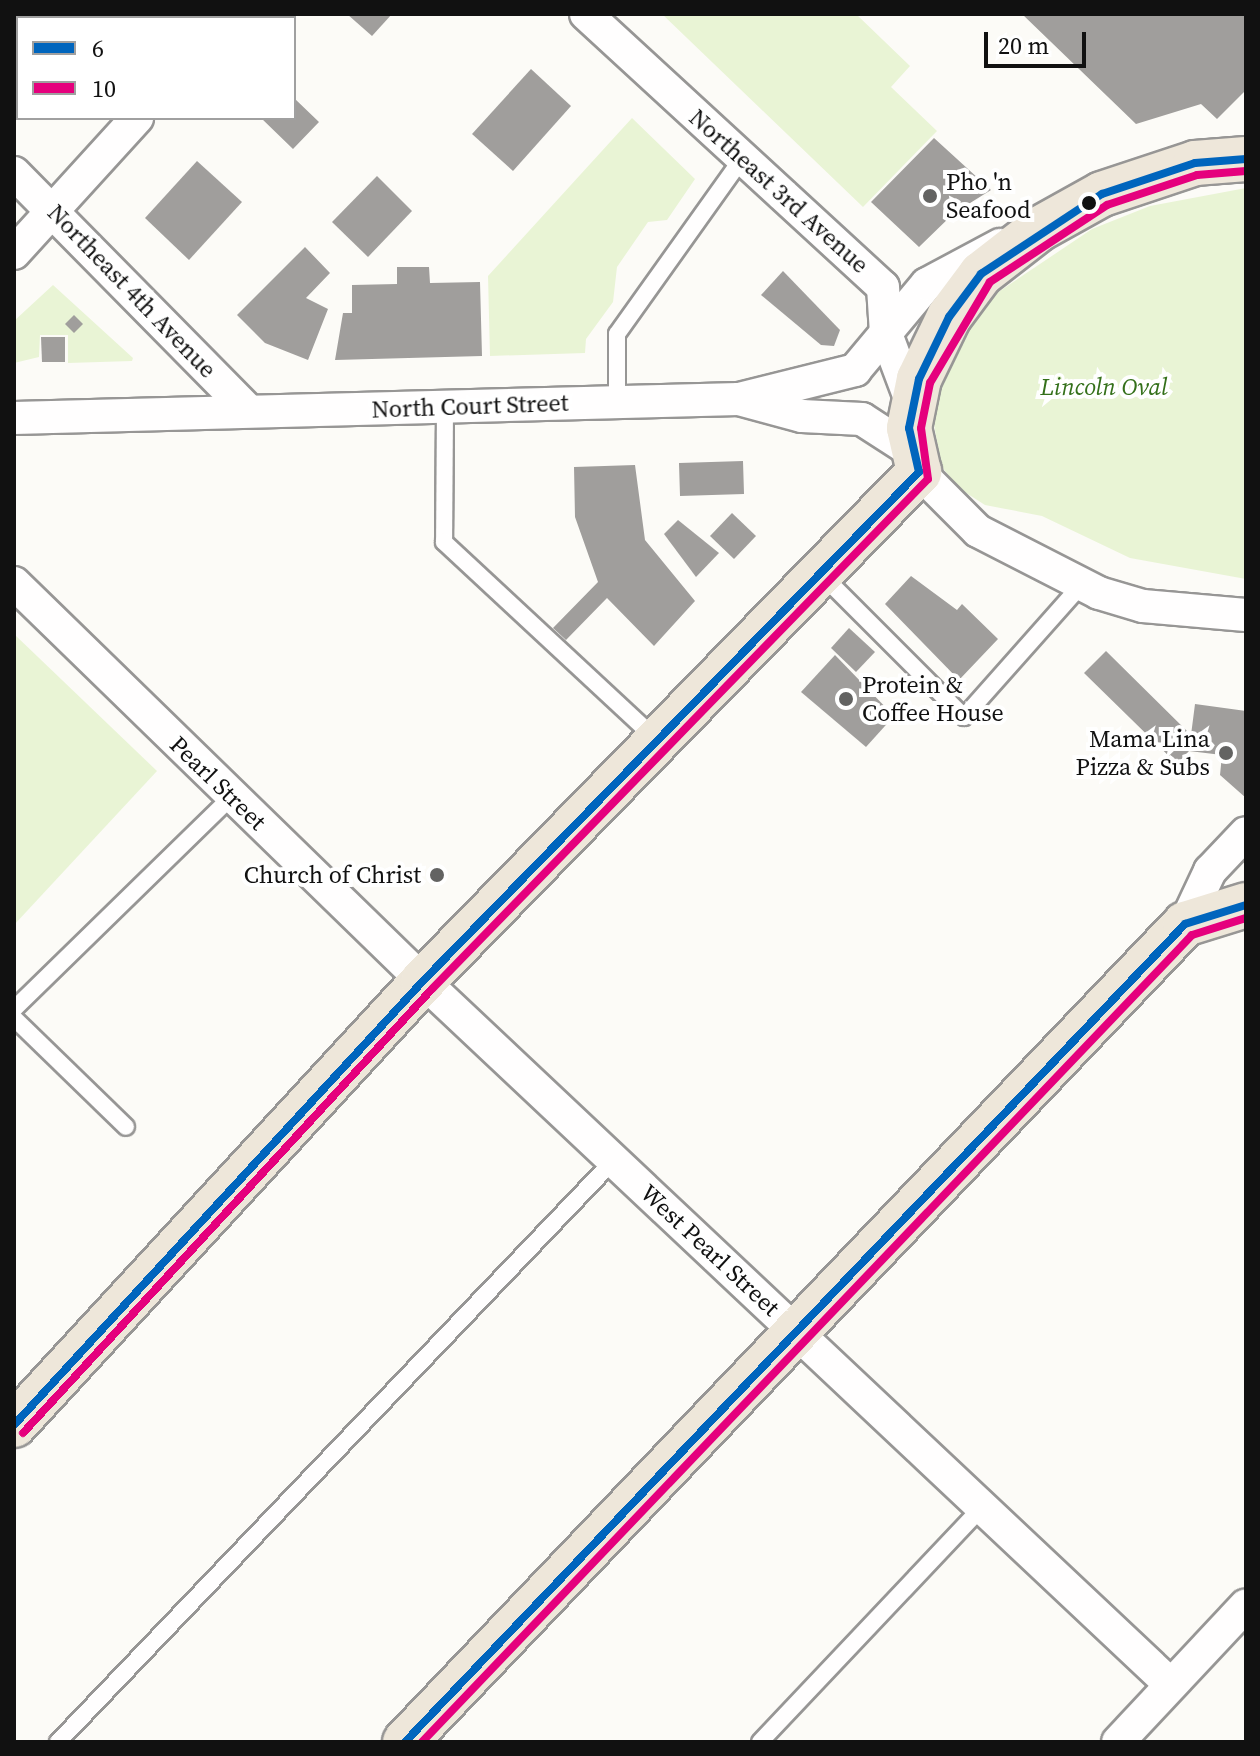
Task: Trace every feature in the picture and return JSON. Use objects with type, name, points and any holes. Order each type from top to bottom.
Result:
[{"type":"main road","points":[[14,1425],[423,981],[821,574],[916,462],[912,403],[925,362],[968,291],[1039,229],[1136,180],[1195,163],[1246,159]]},
{"type":"main road","points":[[405,1742],[793,1327],[1185,924],[1246,905]]},
{"type":"street","name":"Northeast 3rd Avenue","points":[[586,14],[883,287],[886,334],[912,403]]},
{"type":"street","points":[[14,253],[135,120]]},
{"type":"street","name":"Northeast 4th Avenue","points":[[14,173],[249,411]]},
{"type":"street","points":[[883,287],[927,284],[1039,229]]},
{"type":"street","points":[[739,399],[855,370],[927,284]]},
{"type":"street","name":"North Court Street","points":[[14,418],[739,399],[802,416],[862,419],[916,462]]},
{"type":"street","points":[[916,462],[978,531],[1081,585],[1143,606],[1246,615]]},
{"type":"street","name":"Pearl Street","points":[[14,583],[423,981]]},
{"type":"street","points":[[1185,924],[1210,871],[1246,833]]},
{"type":"street","name":"West Pearl Street","points":[[423,981],[1171,1685]]},
{"type":"street","points":[[1118,1742],[1246,1605]]},
{"type":"lane","points":[[617,402],[617,334],[742,159]]},
{"type":"lane","points":[[445,408],[444,542],[658,741]]},
{"type":"lane","points":[[821,574],[964,717],[1081,585]]},
{"type":"lane","points":[[14,1009],[231,797]]},
{"type":"lane","points":[[14,1018],[126,1127]]},
{"type":"lane","points":[[58,1742],[614,1160]]},
{"type":"lane","points":[[760,1742],[981,1508]]},
{"type":"green space","points":[[662,14],[856,14],[910,66],[891,87],[937,131],[863,207]]},
{"type":"green space","points":[[632,118],[695,179],[667,220],[648,222],[617,267],[613,302],[586,339],[585,353],[490,356],[488,276]]},
{"type":"green space","name":"Lincoln Oval","points":[[1246,188],[1246,579],[1130,558],[1042,516],[985,505],[960,489],[941,466],[932,412],[943,365],[979,305],[1092,229],[1150,206]]},
{"type":"green space","points":[[53,285],[133,358],[132,361],[68,363],[68,335],[40,335],[39,357],[14,363],[14,321]]},
{"type":"green space","points":[[14,634],[157,771],[14,925]]},
{"type":"building","points":[[347,14],[392,14],[372,36]]},
{"type":"building","points":[[1022,14],[1246,14],[1246,90],[1217,119],[1201,104],[1136,124]]},
{"type":"building","points":[[531,69],[571,106],[513,171],[472,134]]},
{"type":"building","points":[[296,100],[319,122],[293,149],[263,120],[296,120]]},
{"type":"building","name":"Pho 'n Seafood","points":[[934,138],[991,190],[954,213],[919,247],[871,202]]},
{"type":"building","points":[[197,161],[242,202],[189,260],[145,218]]},
{"type":"building","points":[[377,176],[412,211],[368,257],[332,222]]},
{"type":"building","points":[[305,247],[330,273],[306,298],[328,309],[308,360],[265,343],[237,315]]},
{"type":"building","points":[[397,267],[429,267],[430,283],[480,282],[482,356],[335,360],[343,313],[352,313],[352,285],[397,284]]},
{"type":"building","points":[[783,271],[840,330],[834,346],[821,345],[761,295]]},
{"type":"building","points":[[74,315],[83,324],[74,333],[65,324]]},
{"type":"building","points":[[41,337],[65,337],[65,362],[42,362]]},
{"type":"building","points":[[743,461],[744,494],[680,496],[679,463]]},
{"type":"building","points":[[635,465],[645,540],[695,601],[654,646],[607,598],[566,640],[553,628],[598,582],[575,517],[574,467]]},
{"type":"building","points":[[732,513],[756,536],[734,559],[710,536]]},
{"type":"building","points":[[678,520],[719,553],[696,577],[664,534]]},
{"type":"building","points":[[911,576],[957,610],[962,604],[998,639],[959,680],[885,604]]},
{"type":"building","points":[[849,628],[875,652],[856,672],[831,648]]},
{"type":"building","points":[[1106,651],[1191,735],[1195,704],[1246,711],[1246,798],[1220,775],[1222,755],[1189,751],[1177,764],[1084,673]]},
{"type":"building","name":"Protein & Coffee House","points":[[835,655],[894,716],[866,747],[801,692]]},
{"type":"transit line","name":"6","points":[[14,1425],[423,981],[919,472],[909,428],[919,379],[949,317],[981,274],[1102,194],[1195,163],[1246,159]]},
{"type":"transit line","name":"10","points":[[23,1433],[432,989],[928,479],[921,428],[930,383],[990,282],[1107,205],[1197,175],[1246,171]]},
{"type":"transit line","name":"6","points":[[405,1742],[1185,924],[1246,905]]},
{"type":"transit line","name":"10","points":[[422,1742],[1192,935],[1246,918]]},
{"type":"place","name":"Pho 'n Seafood","points":[[930,196]]},
{"type":"place","name":"Protein & Coffee House","points":[[846,699]]},
{"type":"place","name":"Mama Lina Pizza & Subs","points":[[1226,753]]},
{"type":"place","name":"Church of Christ","points":[[437,875]]}]
